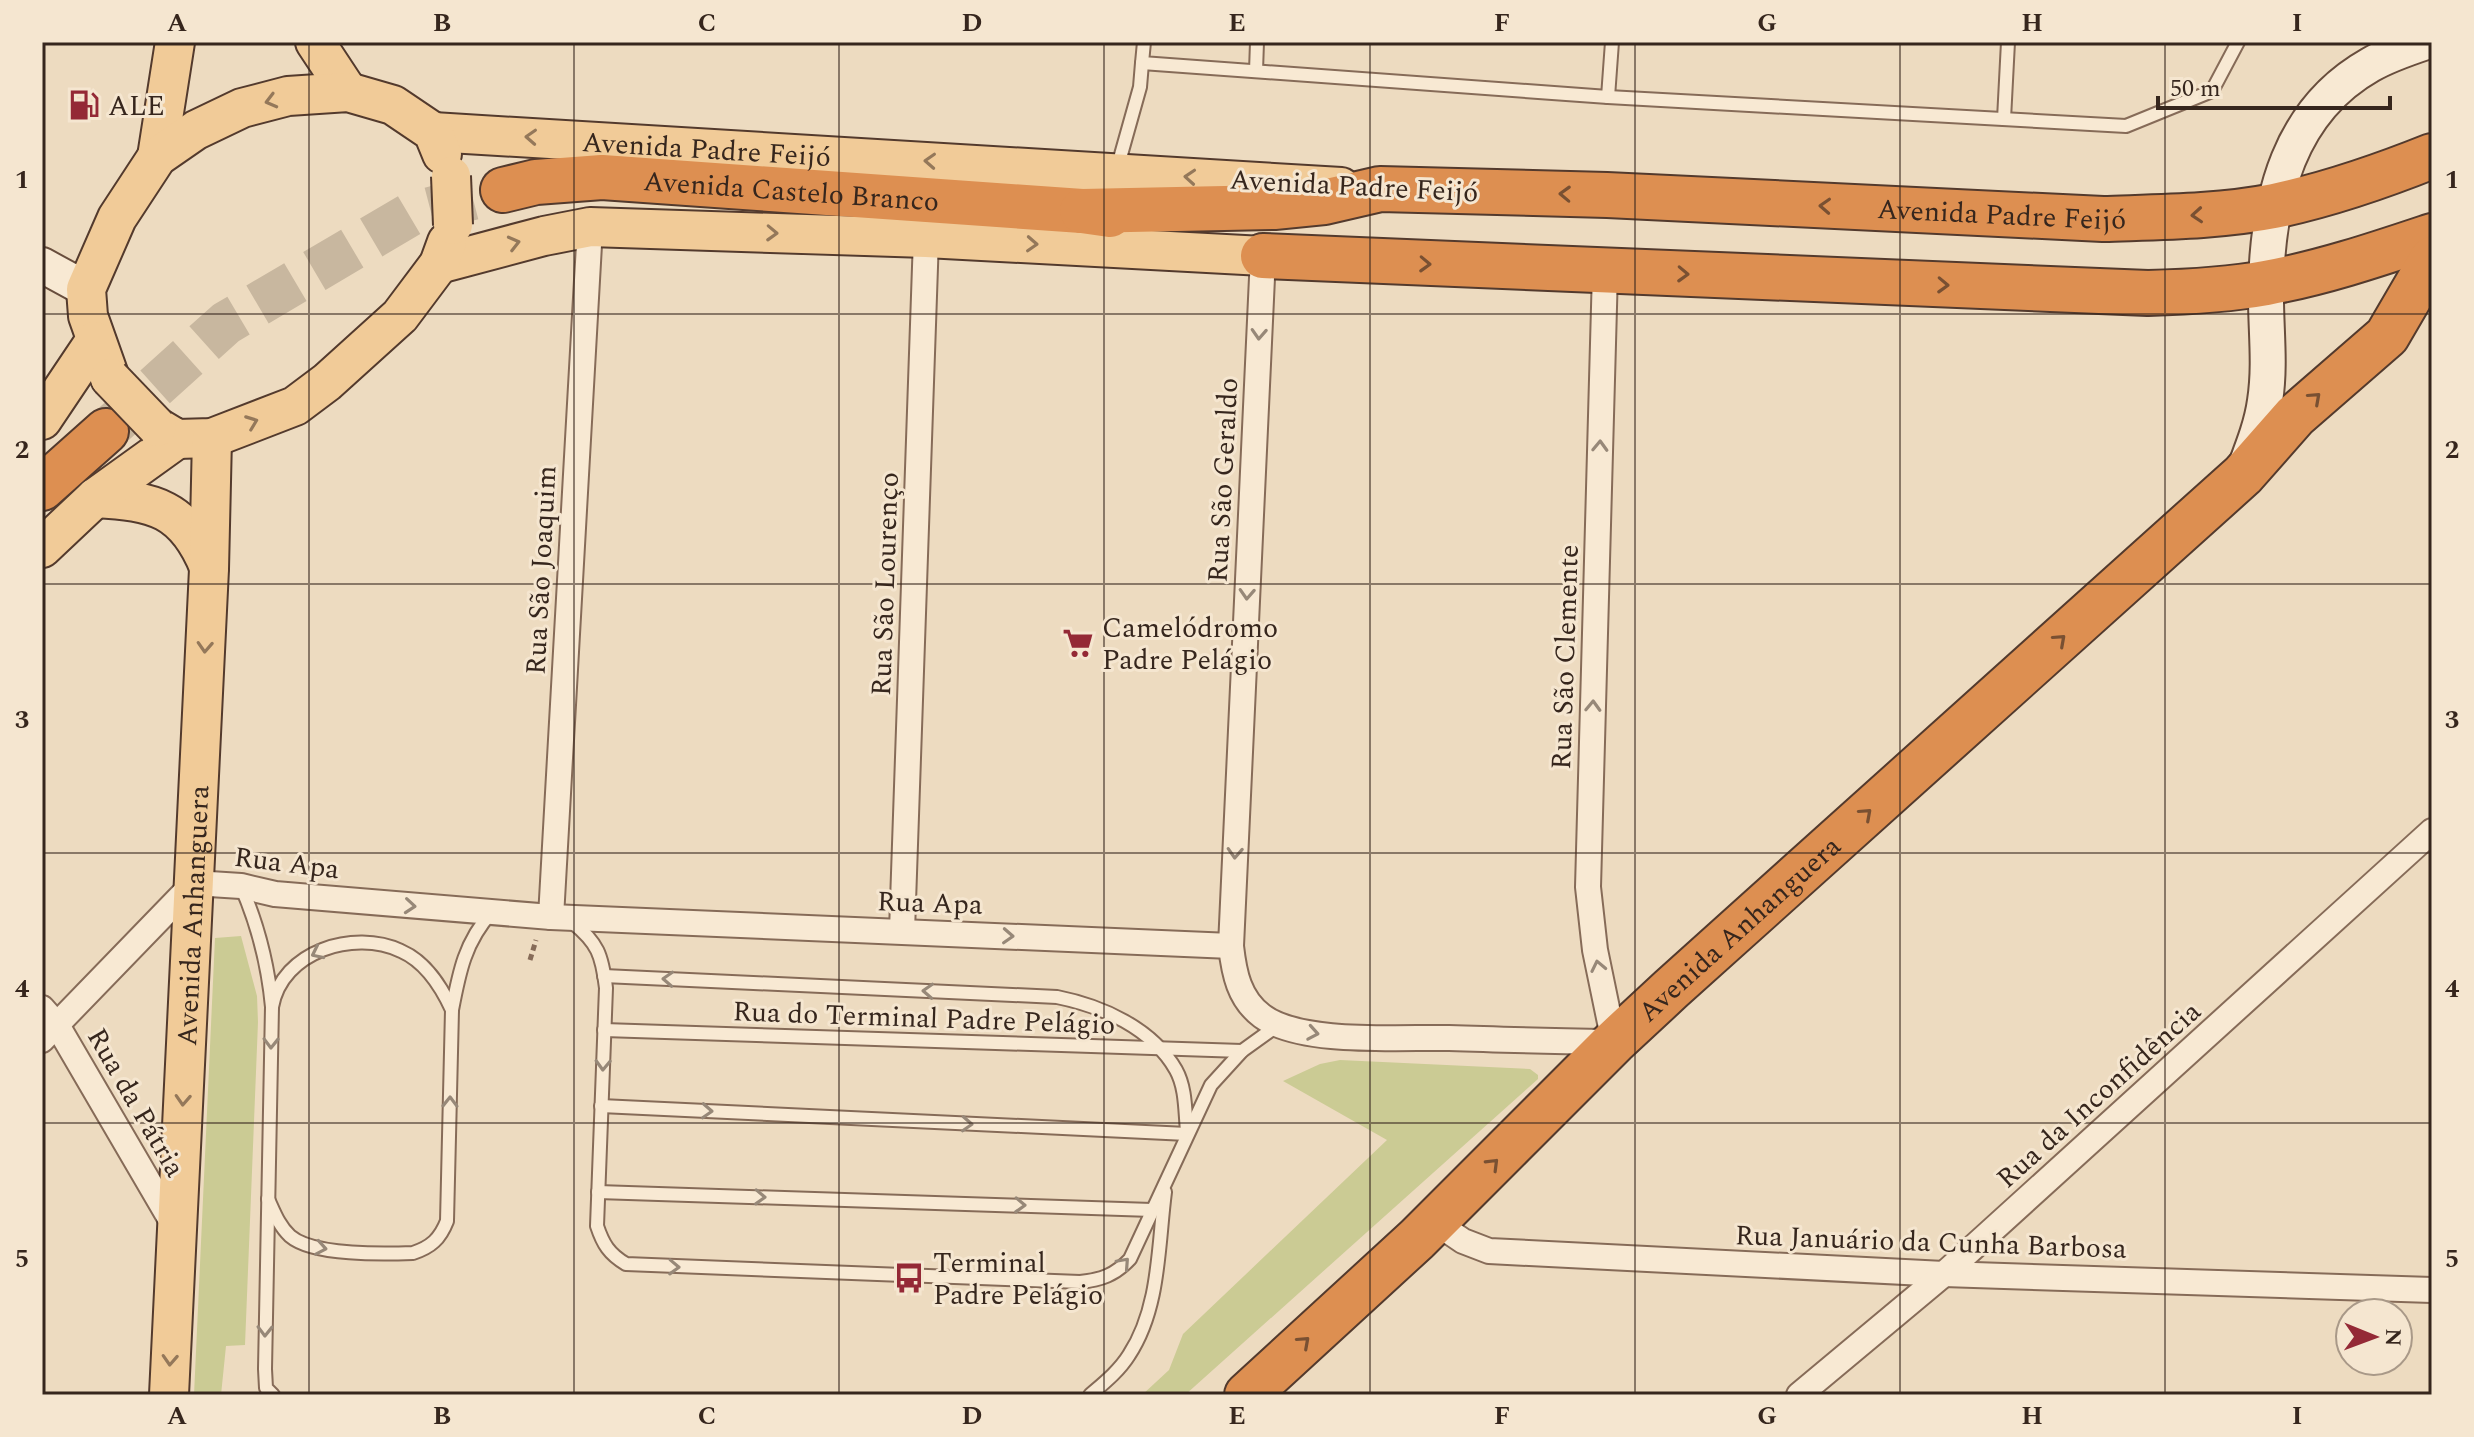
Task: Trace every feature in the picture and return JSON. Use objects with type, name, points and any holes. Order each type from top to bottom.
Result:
[{"type":"highway","points":[[2274,206],[2432,156]]},
{"type":"highway","name":"Avenida Castelo Branco","points":[[503,190],[536,182],[602,177],[1082,211],[1323,247],[1380,262]]},
{"type":"highway","name":"Avenida Padre Feijó","points":[[1380,189],[1607,195],[2103,219],[2214,213],[2274,206]]},
{"type":"highway","name":"Avenida Castelo Branco","points":[[1082,211],[1274,207],[1324,202],[1380,189]]},
{"type":"highway","points":[[1263,256],[2148,293],[2205,291],[2266,283],[2374,256],[2432,236]]},
{"type":"highway","name":"Avenida Anhanguera","points":[[1247,1395],[1435,1222],[1614,1042],[2243,475],[2295,416],[2387,336],[2432,259]]},
{"type":"highway","points":[[42,488],[106,431]]},
{"type":"main road","points":[[157,157],[175,42]]},
{"type":"main road","points":[[315,42],[348,92]]},
{"type":"main road","points":[[42,548],[95,498],[182,435],[295,406],[327,382],[400,316],[439,264],[453,225],[451,176],[433,132],[393,105],[348,92],[288,96],[242,108],[196,130],[157,157],[117,218],[86,289],[88,316],[110,378],[182,435]]},
{"type":"main road","name":"Avenida Padre Feijó","points":[[433,132],[1380,189]]},
{"type":"main road","points":[[439,264],[590,227],[926,238],[1263,256]]},
{"type":"main road","points":[[42,420],[95,341]]},
{"type":"main road","name":"Avenida Anhanguera","points":[[169,1395],[209,569],[182,435]]},
{"type":"main road","points":[[95,498],[136,500],[182,522],[199,543],[209,569]]},
{"type":"street","points":[[2243,475],[2265,401],[2268,364],[2266,283],[2274,206],[2285,164],[2322,103],[2370,64],[2426,42]]},
{"type":"street","points":[[2274,206],[2302,172],[2336,116],[2357,96],[2432,64]]},
{"type":"street","name":"Rua São Joaquim","points":[[559,917],[590,227]]},
{"type":"street","name":"Rua São Lourenço","points":[[902,931],[926,238]]},
{"type":"street","name":"Rua São Geraldo","points":[[1231,946],[1263,256]]},
{"type":"street","points":[[42,265],[86,289]]},
{"type":"street","name":"Rua São Clemente","points":[[1605,271],[1588,887],[1595,950],[1614,1042]]},
{"type":"street","name":"Rua da Inconfidência","points":[[1799,1395],[1944,1274],[2432,831]]},
{"type":"street","points":[[47,1024],[194,883]]},
{"type":"street","name":"Rua Apa","points":[[194,883],[241,886],[275,894],[559,917],[1231,946]]},
{"type":"street","points":[[1231,946],[1240,990],[1263,1017],[1278,1025],[1329,1036],[1614,1042]]},
{"type":"street","name":"Rua da Pátria","points":[[47,1024],[176,1229]]},
{"type":"street","name":"Rua Januário da Cunha Barbosa","points":[[1435,1222],[1463,1241],[1489,1251],[1944,1274],[2432,1290]]},
{"type":"lane","points":[[1116,173],[1140,87],[1144,42]]},
{"type":"lane","points":[[1256,71],[1257,42]]},
{"type":"lane","points":[[1608,97],[1612,42]]},
{"type":"lane","points":[[2004,119],[2008,42]]},
{"type":"lane","points":[[1142,63],[1608,97],[2126,126],[2212,91],[2238,42]]},
{"type":"lane","points":[[241,886],[260,931],[272,1007],[265,1369],[266,1388],[273,1395]]},
{"type":"lane","points":[[268,1199],[280,1225],[292,1238],[327,1250],[406,1253],[426,1249],[437,1241],[447,1221],[452,1010],[462,960],[477,927],[492,912]]},
{"type":"lane","points":[[559,917],[585,932],[598,948],[604,976],[597,1226],[602,1243],[611,1255],[626,1264],[1097,1281],[1117,1272],[1130,1259],[1211,1085],[1242,1051],[1278,1025]]},
{"type":"lane","points":[[272,1007],[274,994],[287,975],[304,960],[343,943],[376,943],[402,951],[425,967],[444,991],[452,1010]]},
{"type":"lane","points":[[604,976],[1057,997],[1079,1001],[1134,1026],[1160,1048],[1177,1072],[1185,1098],[1187,1134]]},
{"type":"lane","name":"Rua do Terminal Padre Pelágio","points":[[604,1030],[1242,1051]]},
{"type":"lane","points":[[601,1106],[1187,1134]]},
{"type":"lane","points":[[1090,1395],[1128,1357],[1143,1329],[1151,1306],[1167,1178]]},
{"type":"lane","points":[[598,1192],[1152,1210]]},
{"type":"green space","points":[[241,936],[257,996],[258,1022],[245,1345],[226,1346],[221,1395],[194,1395],[215,938]]},
{"type":"green space","points":[[1340,1060],[1530,1069],[1538,1075],[1538,1079],[1185,1395],[1142,1395],[1169,1370],[1183,1334],[1387,1140],[1283,1081],[1320,1064]]},
{"type":"tunnel","points":[[106,431],[226,323],[411,214],[503,190]]},
{"type":"place","name":"ALE","points":[[84,105]]},
{"type":"place","name":"Camelódromo Padre Pelágio","points":[[1078,643]]},
{"type":"place","name":"Terminal Padre Pelágio","points":[[909,1278]]}]
